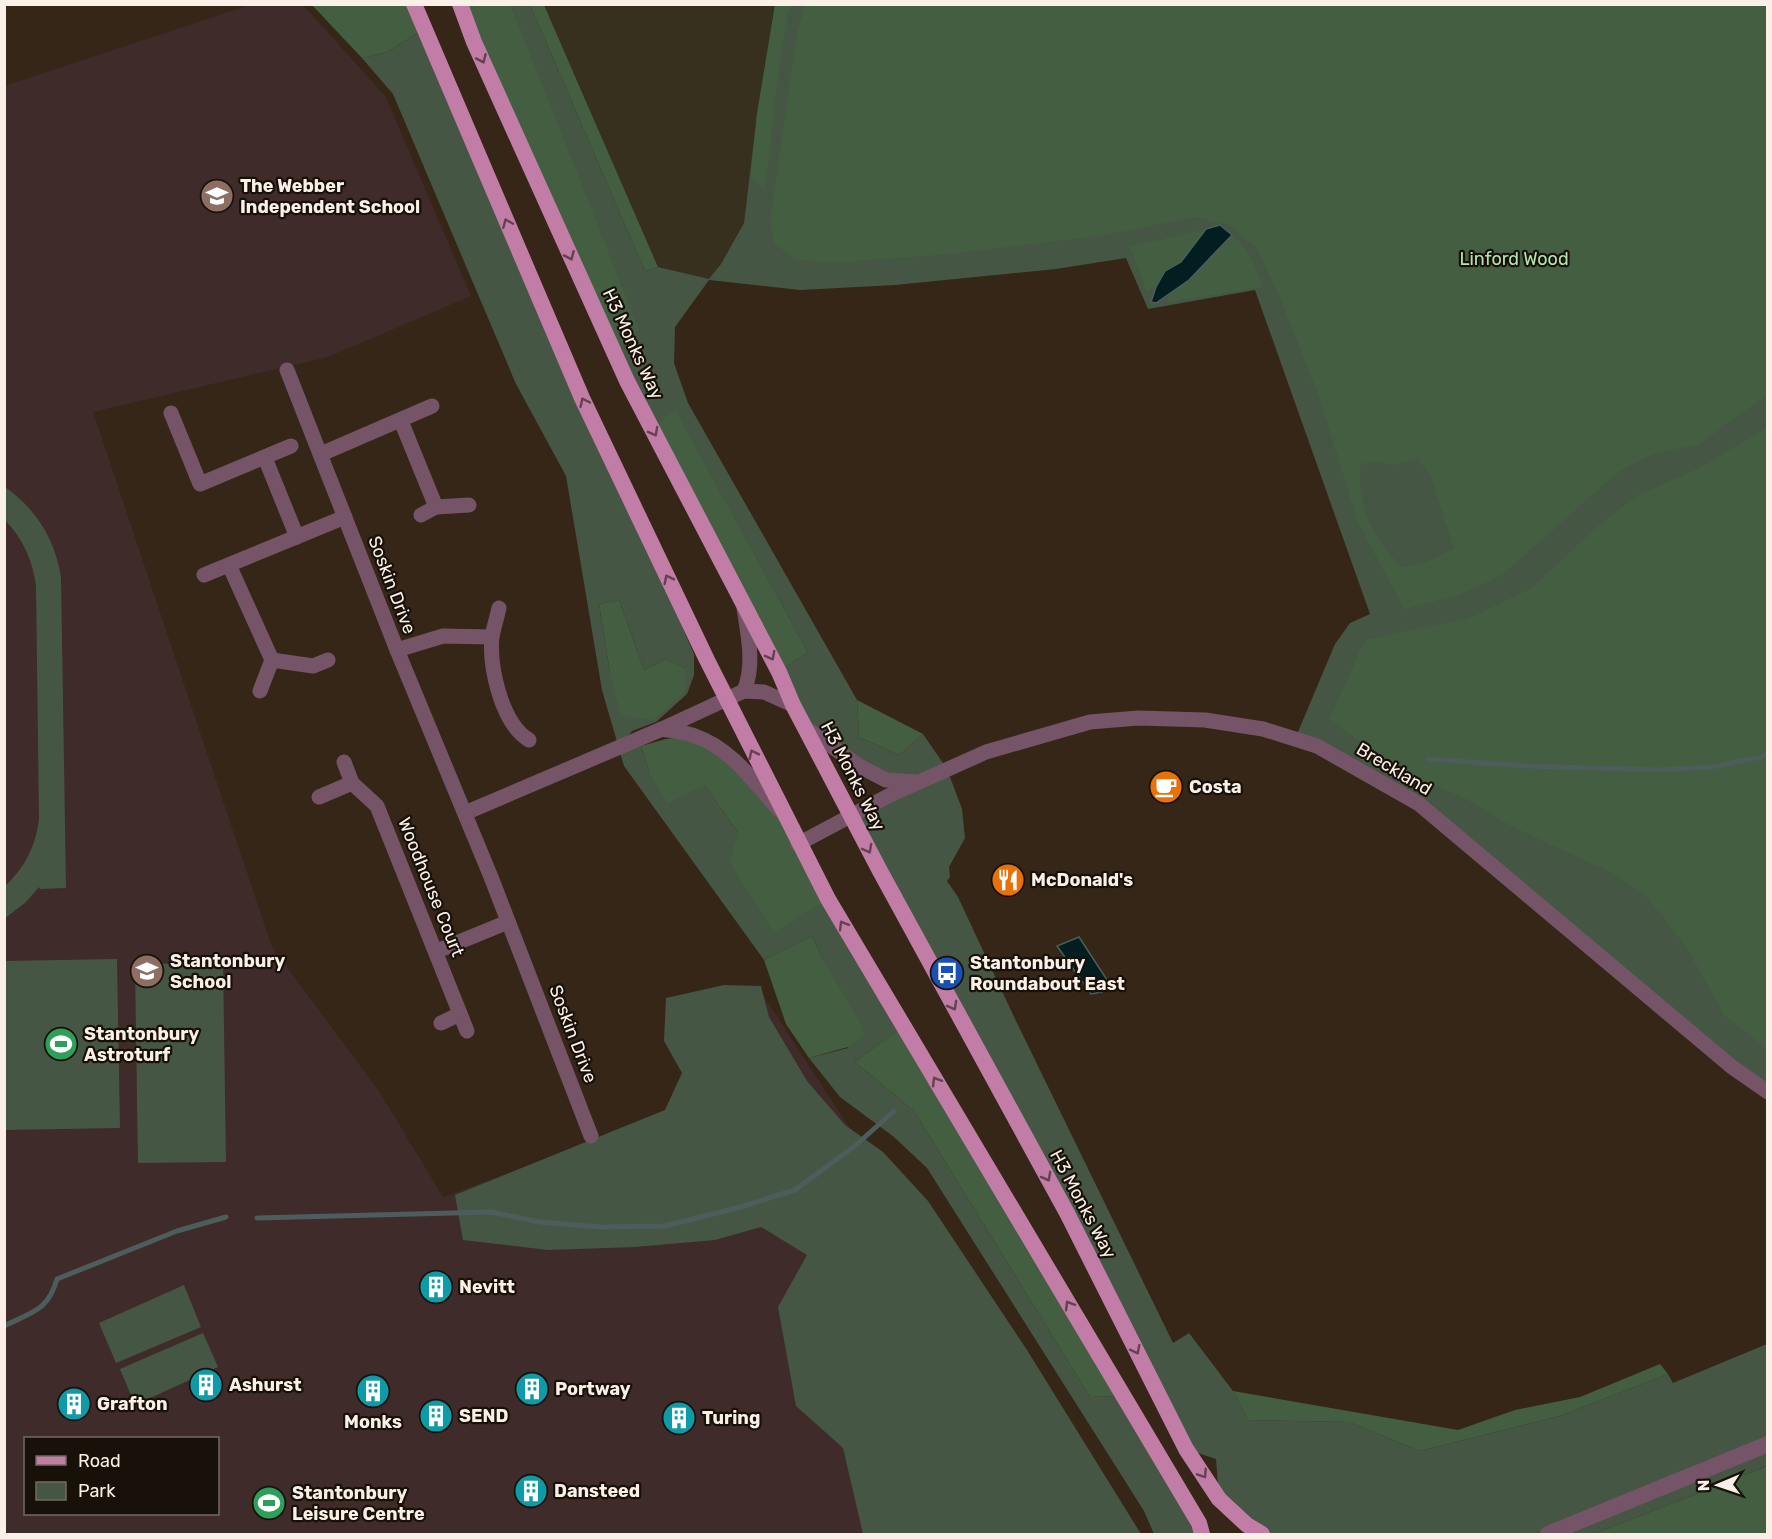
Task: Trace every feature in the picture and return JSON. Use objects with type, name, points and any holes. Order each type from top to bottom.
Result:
[{"type":"main road","points":[[414,4],[582,398],[783,815],[828,899],[1192,1511],[1202,1534]]},
{"type":"main road","name":"H3 Monks Way","points":[[460,4],[474,42],[627,381],[779,672],[851,816],[1066,1213],[1186,1449],[1219,1499],[1246,1525],[1262,1534]]},
{"type":"street","name":"Soskin Drive","points":[[287,370],[397,650],[465,813],[591,1136]]},
{"type":"street","points":[[321,454],[432,406]]},
{"type":"street","points":[[171,413],[200,484],[291,446]]},
{"type":"street","points":[[401,421],[436,507]]},
{"type":"street","points":[[265,458],[297,537]]},
{"type":"street","points":[[421,515],[436,507],[469,505]]},
{"type":"street","points":[[204,575],[345,517]]},
{"type":"street","points":[[229,565],[272,660],[260,691]]},
{"type":"street","points":[[743,604],[749,649],[749,679],[744,691]]},
{"type":"street","points":[[499,608],[492,637],[497,687],[504,709],[522,740]]},
{"type":"street","points":[[397,650],[443,636],[492,637]]},
{"type":"street","points":[[272,660],[313,666],[328,660]]},
{"type":"street","points":[[465,813],[662,729],[744,691],[765,692],[794,705]]},
{"type":"street","name":"Breckland","points":[[798,844],[918,783],[986,752],[1090,722],[1138,718],[1205,720],[1263,729],[1317,746],[1419,804],[1732,1066],[1767,1092]]},
{"type":"street","name":"Breckland","points":[[806,728],[859,766],[886,780],[918,783]]},
{"type":"street","points":[[662,729],[694,735],[712,743],[744,770],[783,815]]},
{"type":"street","name":"Woodhouse Court","points":[[344,762],[352,783],[377,806],[437,951],[467,1031]]},
{"type":"street","points":[[319,797],[352,783]]},
{"type":"street","points":[[437,951],[508,922]]},
{"type":"street","points":[[441,1023],[460,1014]]},
{"type":"street","points":[[1548,1534],[1767,1444]]},
{"type":"shaded area","name":"Stantonbury School","points":[[250,5],[303,5],[386,97],[471,296],[328,357],[93,412],[272,947],[381,1094],[443,1197],[687,1107],[763,995],[1114,1534],[5,1534],[4,86]]},
{"type":"shaded area","points":[[544,5],[775,5],[757,114],[744,223],[721,264],[709,280],[658,267]]},
{"type":"green space","points":[[312,5],[414,5],[424,29],[387,52],[362,58]]},
{"type":"green space","points":[[460,5],[511,5],[639,330],[614,352]]},
{"type":"green space","name":"Linford Wood","points":[[511,5],[530,5],[645,271],[658,267],[709,279],[721,264],[744,223],[757,114],[775,5],[1767,5],[1767,1092],[1419,804],[1295,739],[1335,644],[1350,623],[1370,614],[1255,290],[1148,309],[1126,258],[1056,269],[895,285],[800,290],[709,280],[675,327],[674,363],[688,403],[857,700],[859,737],[899,755],[923,734],[947,769],[962,809],[965,838],[949,867],[950,877],[947,881],[958,897],[1173,1343],[1189,1333],[1233,1391],[1248,1420],[1349,1422],[1420,1451],[1560,1416],[1668,1374],[1673,1383],[1767,1344],[1767,1466],[1594,1534],[1262,1534],[1219,1499],[1216,1459],[1186,1449],[851,816],[917,783],[886,780],[806,728],[779,672],[808,652],[675,410],[652,428],[627,381],[537,74]]},
{"type":"green space","points":[[530,5],[544,5],[658,267],[645,271]]},
{"type":"green space","points":[[775,5],[791,5],[787,15],[775,100],[765,190],[751,176],[757,114]]},
{"type":"green space","name":"Linford Wood","points":[[805,5],[1767,5],[1767,395],[1698,445],[1657,452],[1619,471],[1504,574],[1459,595],[1404,609],[1358,522],[1320,400],[1281,300],[1257,249],[1229,225],[1195,217],[1099,236],[939,255],[837,262],[796,260],[774,243],[770,221],[797,33]],"holes":[[[1417,458],[1431,477],[1454,549],[1422,564],[1401,567],[1382,544],[1368,520],[1361,494],[1361,464],[1375,461],[1394,465]]]},
{"type":"green space","points":[[424,29],[694,654],[694,675],[687,694],[656,722],[632,731],[619,748],[641,746],[650,775],[704,785],[738,832],[828,899],[903,1026],[855,1062],[914,1111],[1090,1397],[1123,1396],[1202,1534],[1154,1534],[1144,1511],[927,1168],[894,1137],[840,1097],[809,1058],[848,1048],[823,960],[812,936],[764,960],[624,766],[602,690],[566,476],[516,384],[393,94],[362,58],[387,52]],"holes":[[[619,600],[644,670],[666,659],[685,668],[685,692],[610,673],[599,604]]]},
{"type":"green space","points":[[1206,229],[1181,262],[1165,271],[1156,287],[1147,292],[1130,247]]},
{"type":"green space","points":[[1232,235],[1247,251],[1263,287],[1168,302],[1168,294],[1190,280]]},
{"type":"green space","points":[[675,409],[808,652],[779,672],[652,428]]},
{"type":"green space","points":[[1767,428],[1767,1049],[1724,1015],[1687,948],[1645,895],[1608,871],[1511,826],[1468,800],[1397,769],[1329,719],[1365,640],[1467,619],[1530,589],[1601,523],[1637,496],[1693,471]]},
{"type":"green space","points":[[5,487],[26,505],[42,526],[54,550],[61,577],[66,888],[40,889],[39,887],[25,903],[5,918],[5,886],[18,872],[28,855],[39,819],[36,585],[26,550],[5,520]]},
{"type":"green space","points":[[619,600],[644,670],[666,659],[685,668],[685,692],[653,720],[621,716],[610,673],[599,604]]},
{"type":"green space","points":[[857,700],[923,734],[899,755],[859,737]]},
{"type":"green space","points":[[694,735],[712,743],[783,815],[828,899],[774,933],[730,863],[738,832],[704,785],[668,803],[650,775],[641,746]]},
{"type":"green space","points":[[812,936],[823,960],[863,1027],[864,1035],[848,1047],[809,1058],[786,1024],[764,960]]},
{"type":"green space","name":"Stantonbury Astroturf","points":[[117,959],[120,1128],[5,1130],[5,961]]},
{"type":"green space","points":[[223,963],[226,1162],[138,1163],[135,964]]},
{"type":"green space","points":[[724,985],[761,986],[769,1017],[807,1081],[845,1125],[883,1152],[928,1201],[1027,1350],[1141,1534],[863,1534],[843,1448],[796,1406],[778,1307],[807,1255],[761,1227],[715,1240],[635,1247],[548,1250],[463,1240],[455,1195],[665,1110],[682,1073],[664,1041],[666,998]]},
{"type":"green space","points":[[903,1026],[1123,1396],[1090,1397],[914,1111],[855,1062]]},
{"type":"green space","points":[[184,1285],[201,1327],[116,1363],[99,1323]]},
{"type":"green space","points":[[203,1333],[218,1367],[135,1405],[120,1369]]},
{"type":"green space","points":[[1660,1364],[1668,1374],[1560,1416],[1420,1451],[1349,1422],[1248,1420],[1233,1391],[1458,1430],[1515,1410],[1580,1397]]},
{"type":"green space","points":[[1767,1466],[1767,1534],[1594,1534],[1762,1468]]},
{"type":"water","points":[[1220,225],[1232,235],[1189,280],[1156,303],[1151,302],[1165,271],[1181,262],[1206,229]]},
{"type":"water","points":[[1079,937],[1111,986],[1102,992],[1091,994],[1057,946]]},
{"type":"waterway","points":[[1428,759],[1527,766],[1659,770],[1711,767],[1768,754]]},
{"type":"waterway","points":[[257,1218],[491,1212],[539,1222],[601,1227],[665,1226],[737,1208],[795,1190],[856,1145],[894,1111]]},
{"type":"waterway","points":[[4,1326],[44,1304],[57,1279],[177,1231],[226,1217]]},
{"type":"place","name":"The Webber Independent School","points":[[217,196]]},
{"type":"place","name":"Costa","points":[[1166,787]]},
{"type":"place","name":"McDonald's","points":[[1008,880]]},
{"type":"place","name":"Stantonbury School","points":[[147,971]]},
{"type":"place","name":"Stantonbury Roundabout East","points":[[947,973]]},
{"type":"place","name":"Stantonbury Astroturf","points":[[61,1044]]},
{"type":"place","name":"Nevitt","points":[[436,1287]]},
{"type":"place","name":"Ashurst","points":[[206,1385]]},
{"type":"place","name":"Portway","points":[[532,1389]]},
{"type":"place","name":"Monks","points":[[373,1391]]},
{"type":"place","name":"Grafton","points":[[74,1404]]},
{"type":"place","name":"SEND","points":[[436,1416]]},
{"type":"place","name":"Turing","points":[[679,1418]]},
{"type":"place","name":"Dansteed","points":[[531,1491]]},
{"type":"place","name":"Stantonbury Leisure Centre","points":[[269,1503]]}]
